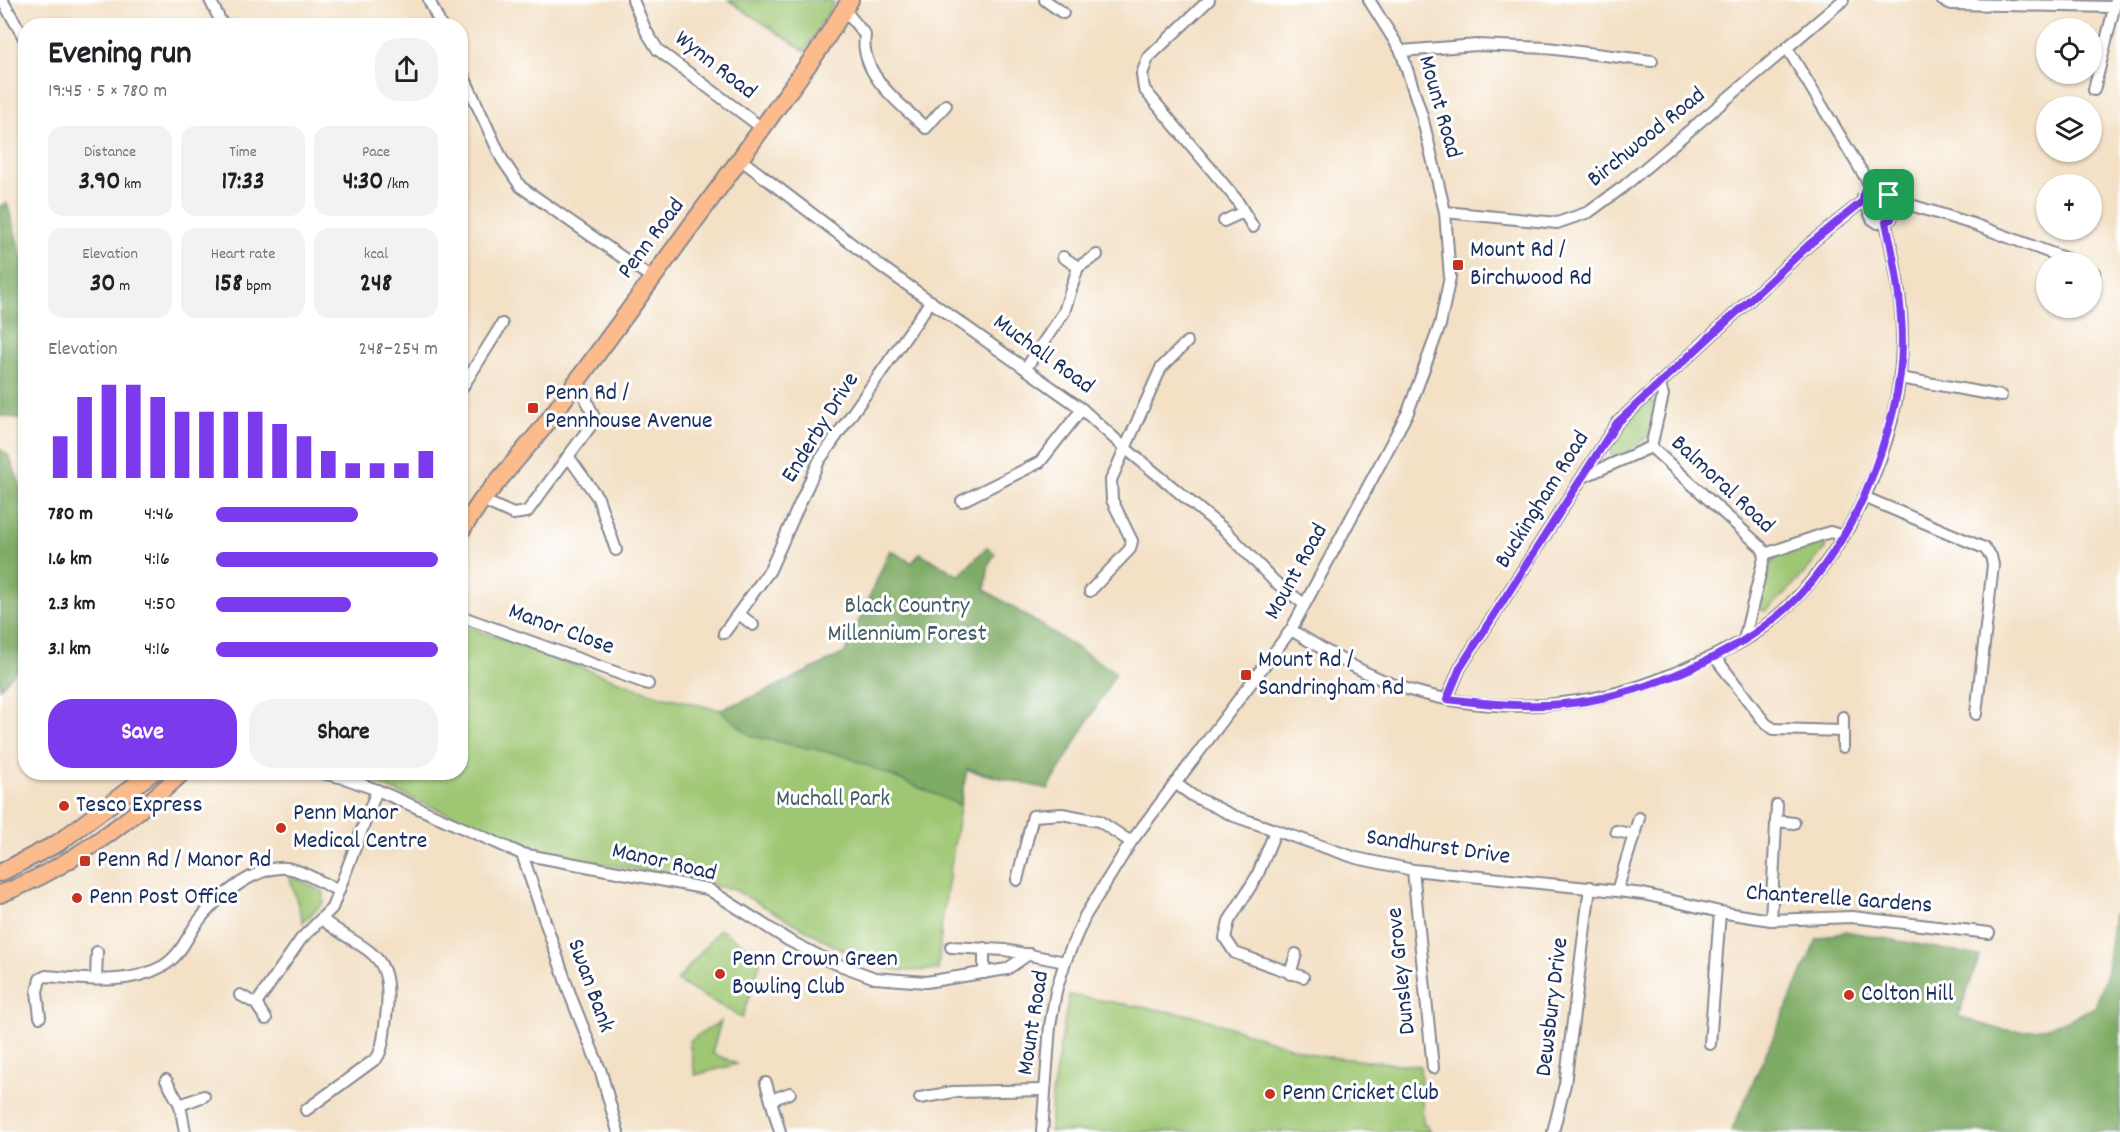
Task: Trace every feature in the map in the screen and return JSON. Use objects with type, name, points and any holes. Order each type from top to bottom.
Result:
[{"type":"highway","name":"Penn Road","points":[[468,520],[482,500],[521,456],[578,380],[740,159],[847,5]]},
{"type":"highway","name":"Penn Road","points":[[468,506],[482,500]]},
{"type":"highway","points":[[3,870],[58,843],[142,780]]},
{"type":"highway","points":[[0,894],[49,872],[112,831],[173,780]]},
{"type":"street","points":[[2,0],[18,27]]},
{"type":"street","points":[[210,0],[219,18]]},
{"type":"street","points":[[429,0],[437,18]]},
{"type":"street","name":"Wynn Road","points":[[633,0],[646,31],[669,62],[762,128]]},
{"type":"street","points":[[1045,0],[1063,14]]},
{"type":"street","points":[[1209,0],[1148,58],[1142,74],[1144,89],[1236,199],[1253,227]]},
{"type":"street","name":"Mount Road","points":[[1041,1132],[1050,1026],[1065,962],[1085,915],[1131,842],[1291,630],[1408,412],[1431,354],[1447,297],[1450,277],[1445,212],[1422,116],[1401,51],[1369,0]]},
{"type":"street","name":"Birchwood Road","points":[[1445,212],[1557,223],[1589,212],[1623,187],[1843,0]]},
{"type":"street","points":[[1942,0],[1952,4],[2115,4],[2094,90]]},
{"type":"street","points":[[847,5],[865,34],[862,51],[869,66],[897,102],[926,128],[946,105]]},
{"type":"street","points":[[1401,51],[1477,45],[1547,48],[1652,61]]},
{"type":"street","points":[[1787,48],[1871,187]]},
{"type":"street","points":[[468,85],[502,159],[521,187],[652,278]]},
{"type":"street","name":"Muchall Road","points":[[740,159],[931,301],[1082,408],[1125,448],[1226,531],[1274,581],[1304,604]]},
{"type":"street","points":[[1879,186],[1886,190],[1891,199],[1893,214],[1886,222],[1878,223],[1872,219],[1863,201],[1864,192],[1871,187],[1879,186]]},
{"type":"street","points":[[1891,199],[1973,224],[2048,252]]},
{"type":"street","name":"Buckingham Road","points":[[1447,699],[1460,668],[1617,423],[1811,243],[1863,201]]},
{"type":"street","points":[[1224,221],[1243,212]]},
{"type":"street","points":[[1291,630],[1359,670],[1409,690],[1447,699],[1490,705],[1547,704],[1591,700],[1652,683],[1714,656],[1768,624],[1800,595],[1843,536],[1864,497],[1889,432],[1900,378],[1902,344],[1899,281],[1886,222]]},
{"type":"street","points":[[1026,369],[1064,312],[1078,267],[1096,255]]},
{"type":"street","points":[[1063,256],[1078,267]]},
{"type":"street","name":"Enderby Drive","points":[[724,633],[770,570],[819,461],[931,301]]},
{"type":"street","points":[[468,378],[502,324]]},
{"type":"street","points":[[1090,591],[1130,549],[1132,541],[1112,500],[1111,480],[1161,368],[1187,342]]},
{"type":"street","points":[[1900,378],[2001,396]]},
{"type":"street","points":[[482,500],[513,514],[527,513],[595,420],[578,380]]},
{"type":"street","name":"Balmoral Road","points":[[1651,447],[1663,394],[1659,383]]},
{"type":"street","points":[[962,501],[1040,462],[1082,408]]},
{"type":"street","name":"Balmoral Road","points":[[1583,477],[1651,447]]},
{"type":"street","name":"Balmoral Road","points":[[1651,447],[1761,547],[1765,554],[1744,640]]},
{"type":"street","points":[[568,456],[598,498],[616,550]]},
{"type":"street","points":[[1864,497],[1984,548],[1991,556],[1993,565],[1976,714]]},
{"type":"street","name":"Balmoral Road","points":[[1765,554],[1830,532],[1843,536]]},
{"type":"street","points":[[739,614],[753,625]]},
{"type":"street","name":"Manor Close","points":[[468,619],[648,684]]},
{"type":"street","points":[[1714,656],[1766,724],[1774,729],[1843,731]]},
{"type":"street","points":[[1843,717],[1843,747]]},
{"type":"street","name":"Manor Road","points":[[350,780],[522,854],[708,890],[788,940],[829,961],[875,978],[926,982],[984,973],[1007,969],[1029,954]]},
{"type":"street","name":"Sandhurst Drive","points":[[1175,783],[1213,807],[1275,832],[1356,858],[1413,870],[1617,891]]},
{"type":"street","points":[[256,1004],[301,939],[323,920],[339,891],[377,790]]},
{"type":"street","points":[[1771,920],[1777,806]]},
{"type":"street","points":[[1017,880],[1033,816],[1062,814],[1099,821],[1131,842]]},
{"type":"street","points":[[1617,891],[1639,818]]},
{"type":"street","points":[[1776,820],[1794,823]]},
{"type":"street","points":[[1616,831],[1635,835]]},
{"type":"street","points":[[1275,832],[1257,876],[1229,921],[1225,938],[1235,952],[1303,977]]},
{"type":"street","name":"Swan Bank","points":[[522,854],[571,997],[601,1072],[618,1132]]},
{"type":"street","points":[[40,1017],[38,992],[40,979],[46,976],[96,980],[122,978],[165,965],[178,955],[212,904],[239,884],[268,871],[280,868],[291,870],[339,891]]},
{"type":"street","name":"Dunsley Grove","points":[[1413,870],[1433,1068]]},
{"type":"street","name":"Dewsbury Drive","points":[[1553,1132],[1565,1084],[1590,887]]},
{"type":"street","name":"Chanterelle Gardens","points":[[1617,891],[1643,894],[1720,912],[1771,920],[1852,917],[1989,933]]},
{"type":"street","points":[[1710,1044],[1720,912]]},
{"type":"street","points":[[306,1110],[377,1058],[382,1045],[388,994],[386,971],[376,957],[323,920]]},
{"type":"street","points":[[951,947],[984,948],[1065,962]]},
{"type":"street","points":[[984,948],[984,973]]},
{"type":"street","points":[[96,980],[97,952]]},
{"type":"street","points":[[1290,974],[1296,954]]},
{"type":"street","points":[[240,995],[256,1004],[266,1019]]},
{"type":"street","points":[[166,1080],[180,1105],[185,1132]]},
{"type":"street","points":[[766,1083],[780,1132]]},
{"type":"street","points":[[920,1098],[953,1092],[1044,1090]]},
{"type":"street","points":[[771,1100],[790,1093]]},
{"type":"street","points":[[180,1105],[204,1096]]},
{"type":"green space","points":[[728,0],[830,0],[834,3],[805,51]]},
{"type":"green space","points":[[7,203],[18,243],[18,418],[0,416],[0,206]]},
{"type":"green space","points":[[1650,400],[1656,407],[1648,437],[1621,455],[1611,455],[1609,447],[1618,434],[1632,416]]},
{"type":"green space","points":[[0,449],[9,456],[18,479],[18,669],[0,688]]},
{"type":"green space","points":[[1820,540],[1824,541],[1826,547],[1797,581],[1765,611],[1758,609],[1767,567],[1778,556]]},
{"type":"green space","name":"Muchall Park","points":[[987,547],[995,554],[989,563],[985,590],[1116,673],[1048,789],[966,770],[942,922],[938,970],[902,971],[883,967],[840,949],[733,889],[649,874],[649,871],[551,857],[369,780],[468,780],[468,627],[657,695],[720,710],[765,692],[845,653],[890,550],[912,563],[920,553],[959,576]]},
{"type":"green space","name":"Black Country Millennium Forest","points":[[987,547],[995,554],[989,563],[985,590],[1116,673],[1048,789],[967,769],[960,805],[842,755],[751,736],[720,710],[765,692],[845,653],[890,550],[912,563],[920,553],[959,576]]},
{"type":"green space","points":[[289,875],[324,892],[324,902],[303,922]]},
{"type":"green space","points":[[2114,914],[2120,916],[2120,1132],[1731,1132],[1817,939],[1845,931],[1980,956],[1958,1016],[1997,1028],[2028,1031],[2058,1023],[2095,1007],[2106,977]]},
{"type":"green space","name":"Penn Crown Green Bowling Club","points":[[720,929],[762,957],[742,1018],[677,981]]},
{"type":"green space","points":[[1069,995],[1196,1016],[1318,1056],[1420,1066],[1423,1121],[1431,1132],[1050,1132],[1052,1094]]},
{"type":"green space","points":[[721,1021],[712,1053],[737,1064],[695,1075],[689,1041]]},
{"type":"place","name":"Mount Rd / Birchwood Rd","points":[[1458,265]]},
{"type":"place","name":"Penn Rd / Pennhouse Avenue","points":[[533,408]]},
{"type":"place","name":"Mount Rd / Sandringham Rd","points":[[1246,675]]},
{"type":"place","name":"Tesco Express","points":[[64,806]]},
{"type":"place","name":"Penn Manor Medical Centre","points":[[281,828]]},
{"type":"place","name":"Penn Rd / Manor Rd","points":[[85,861]]},
{"type":"place","name":"Penn Post Office","points":[[77,898]]},
{"type":"place","name":"Penn Crown Green Bowling Club","points":[[720,974]]},
{"type":"place","name":"Colton Hill","points":[[1849,995]]},
{"type":"place","name":"Penn Cricket Club","points":[[1270,1094]]},
{"type":"route","points":[[1879,186],[1889,195],[1894,207],[1891,219],[1886,222],[1899,281],[1902,344],[1900,378],[1889,432],[1864,497],[1843,536],[1800,595],[1768,624],[1744,640],[1652,683],[1622,692],[1591,700],[1547,704],[1490,705],[1447,699],[1460,668],[1617,423],[1811,243],[1863,201],[1864,192],[1871,187],[1879,186]]}]
